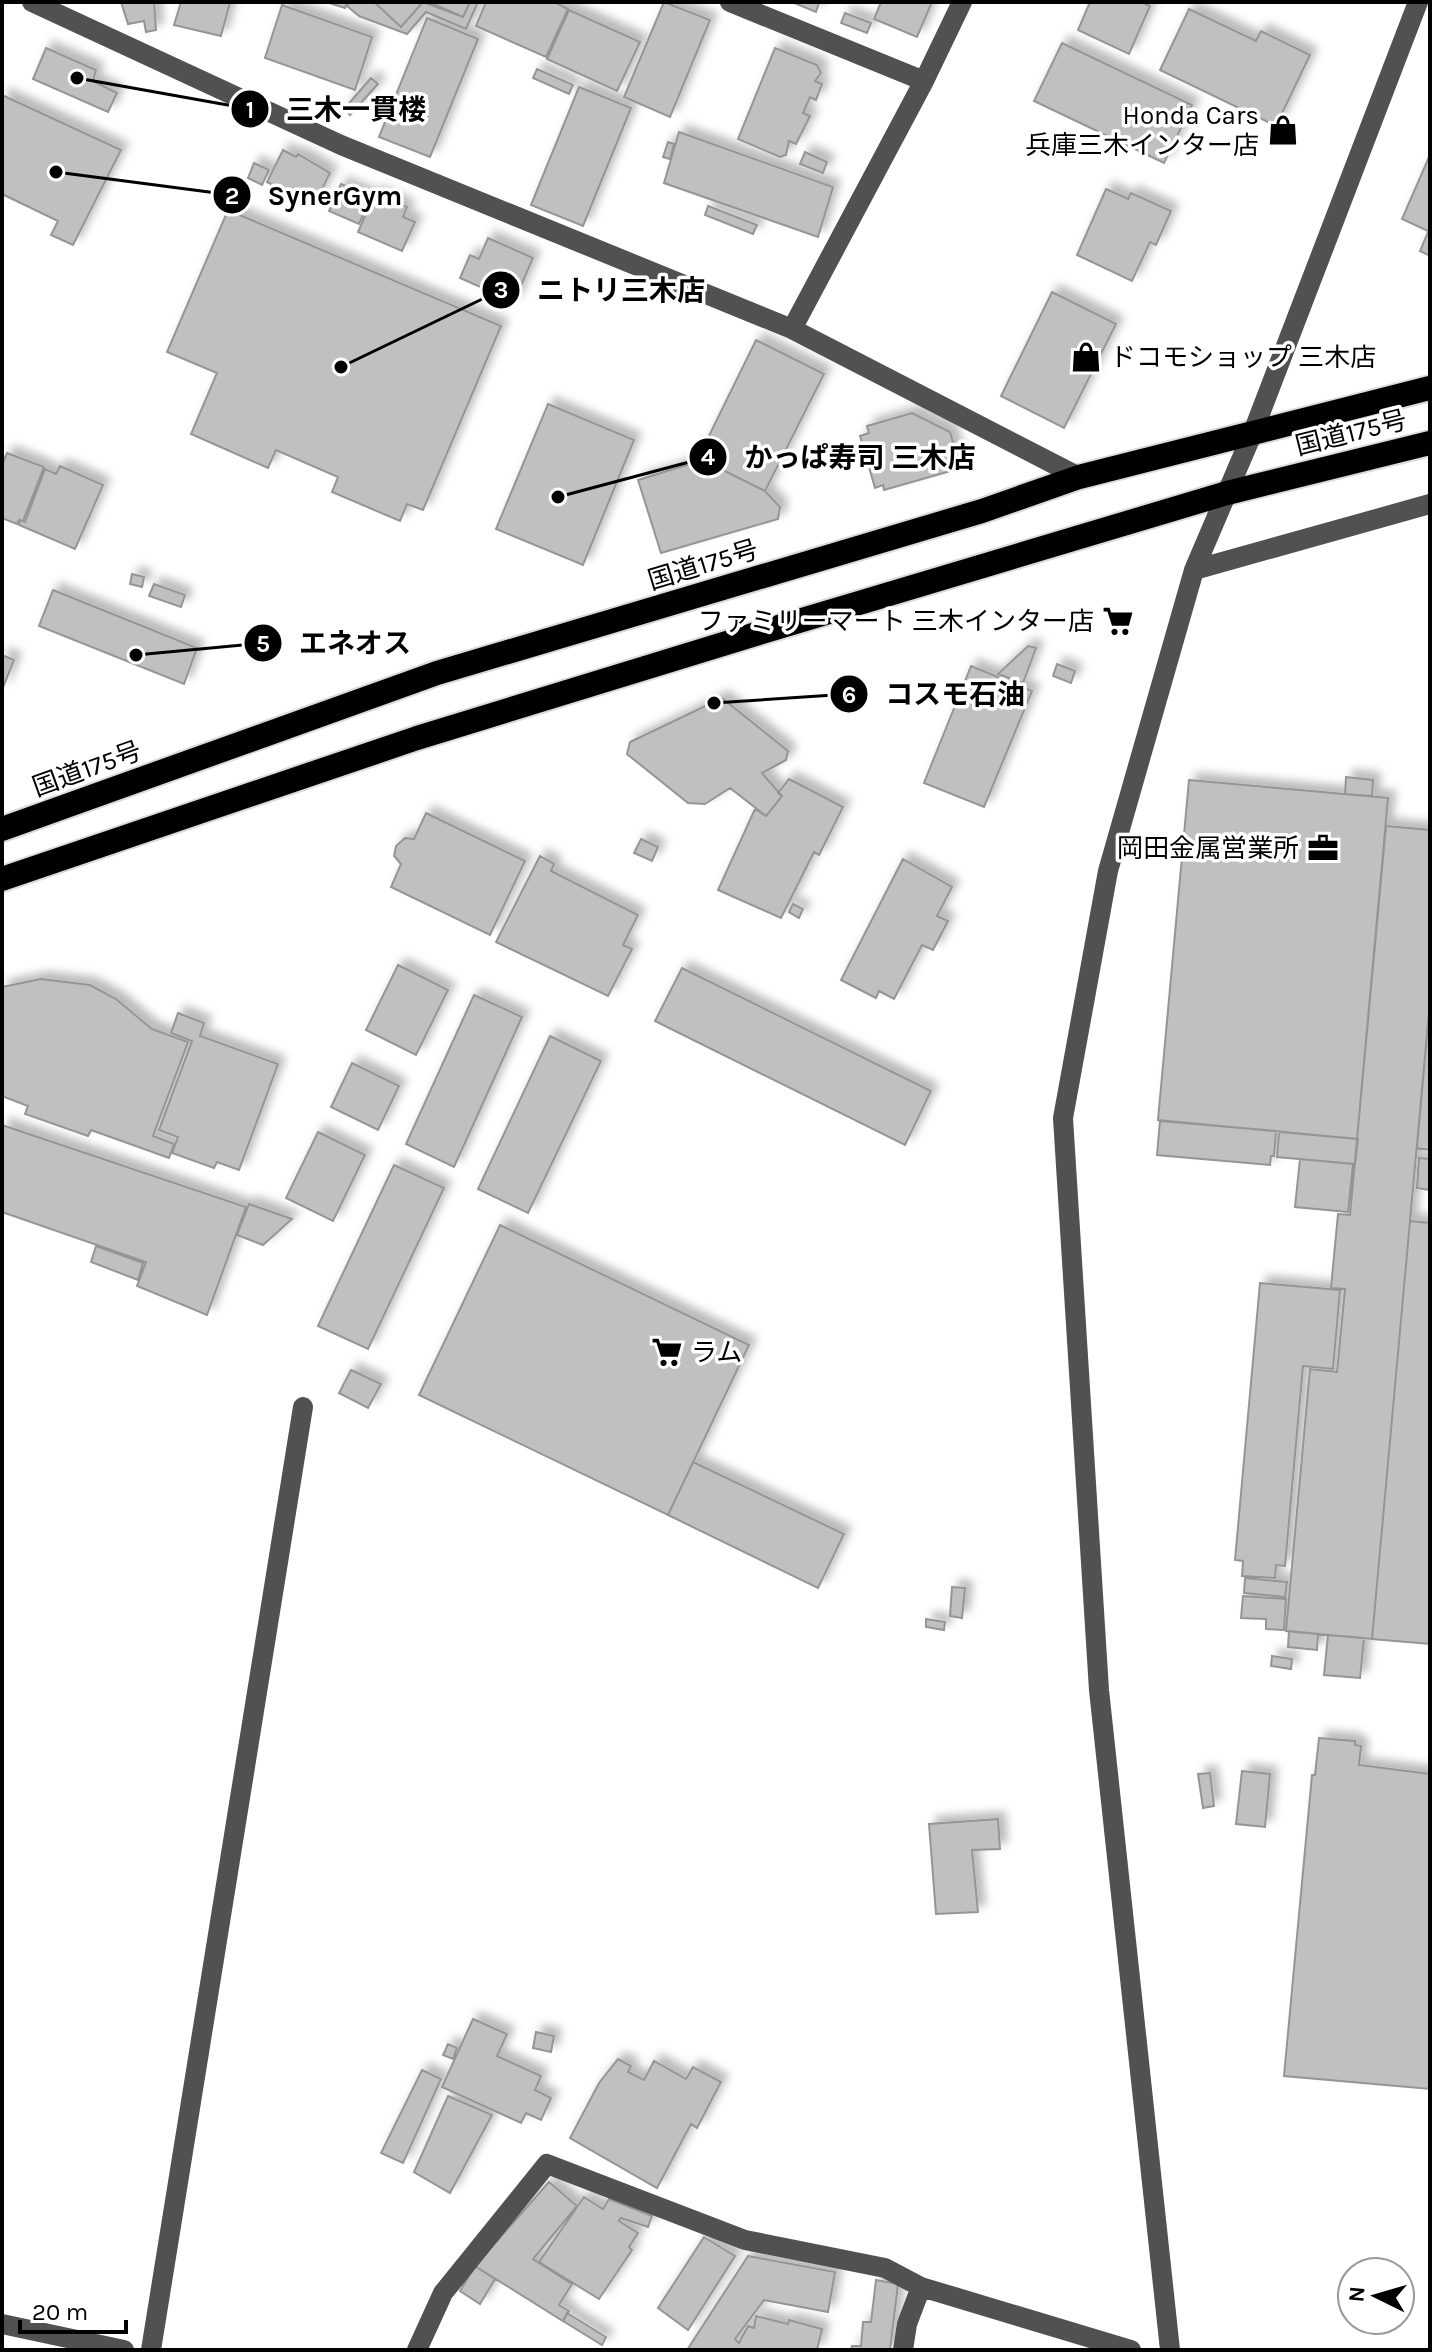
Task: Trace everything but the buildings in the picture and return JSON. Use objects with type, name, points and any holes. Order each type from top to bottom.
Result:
[{"type":"highway","name":"国道175号","points":[[2,829],[437,673],[982,511],[1079,477],[1430,388]]},
{"type":"highway","name":"国道175号","points":[[2,879],[417,738],[1227,493],[1430,443]]},
{"type":"street","points":[[32,2],[341,145],[792,329],[1079,477]]},
{"type":"street","points":[[730,2],[924,81]]},
{"type":"street","points":[[792,329],[924,81],[962,2]]},
{"type":"street","points":[[1170,2350],[1099,1690],[1063,1118],[1108,871],[1194,570],[1253,432],[1418,2]]},
{"type":"street","points":[[1194,570],[1430,504]]},
{"type":"street","points":[[151,2350],[303,1407]]},
{"type":"street","points":[[417,2350],[443,2293],[547,2164],[745,2240],[885,2268],[921,2287],[1131,2350]]},
{"type":"street","points":[[903,2350],[907,2324],[921,2287]]},
{"type":"street","points":[[2,2324],[124,2350]]},
{"type":"place","name":"三木一貫楼","points":[[77,78]]},
{"type":"place","name":"Honda Cars 兵庫三木インター店","points":[[1283,130]]},
{"type":"place","name":"SynerGym","points":[[56,172]]},
{"type":"place","name":"ドコモショップ 三木店","points":[[1086,357]]},
{"type":"place","name":"ニトリ三木店","points":[[341,367]]},
{"type":"place","name":"かっぱ寿司 三木店","points":[[558,497]]},
{"type":"place","name":"ファミリーマート 三木インター店","points":[[1118,621]]},
{"type":"place","name":"エネオス","points":[[136,655]]},
{"type":"place","name":"コスモ石油","points":[[714,703]]},
{"type":"place","name":"岡田金属営業所","points":[[1323,848]]},
{"type":"place","name":"ラム","points":[[667,1352]]}]
